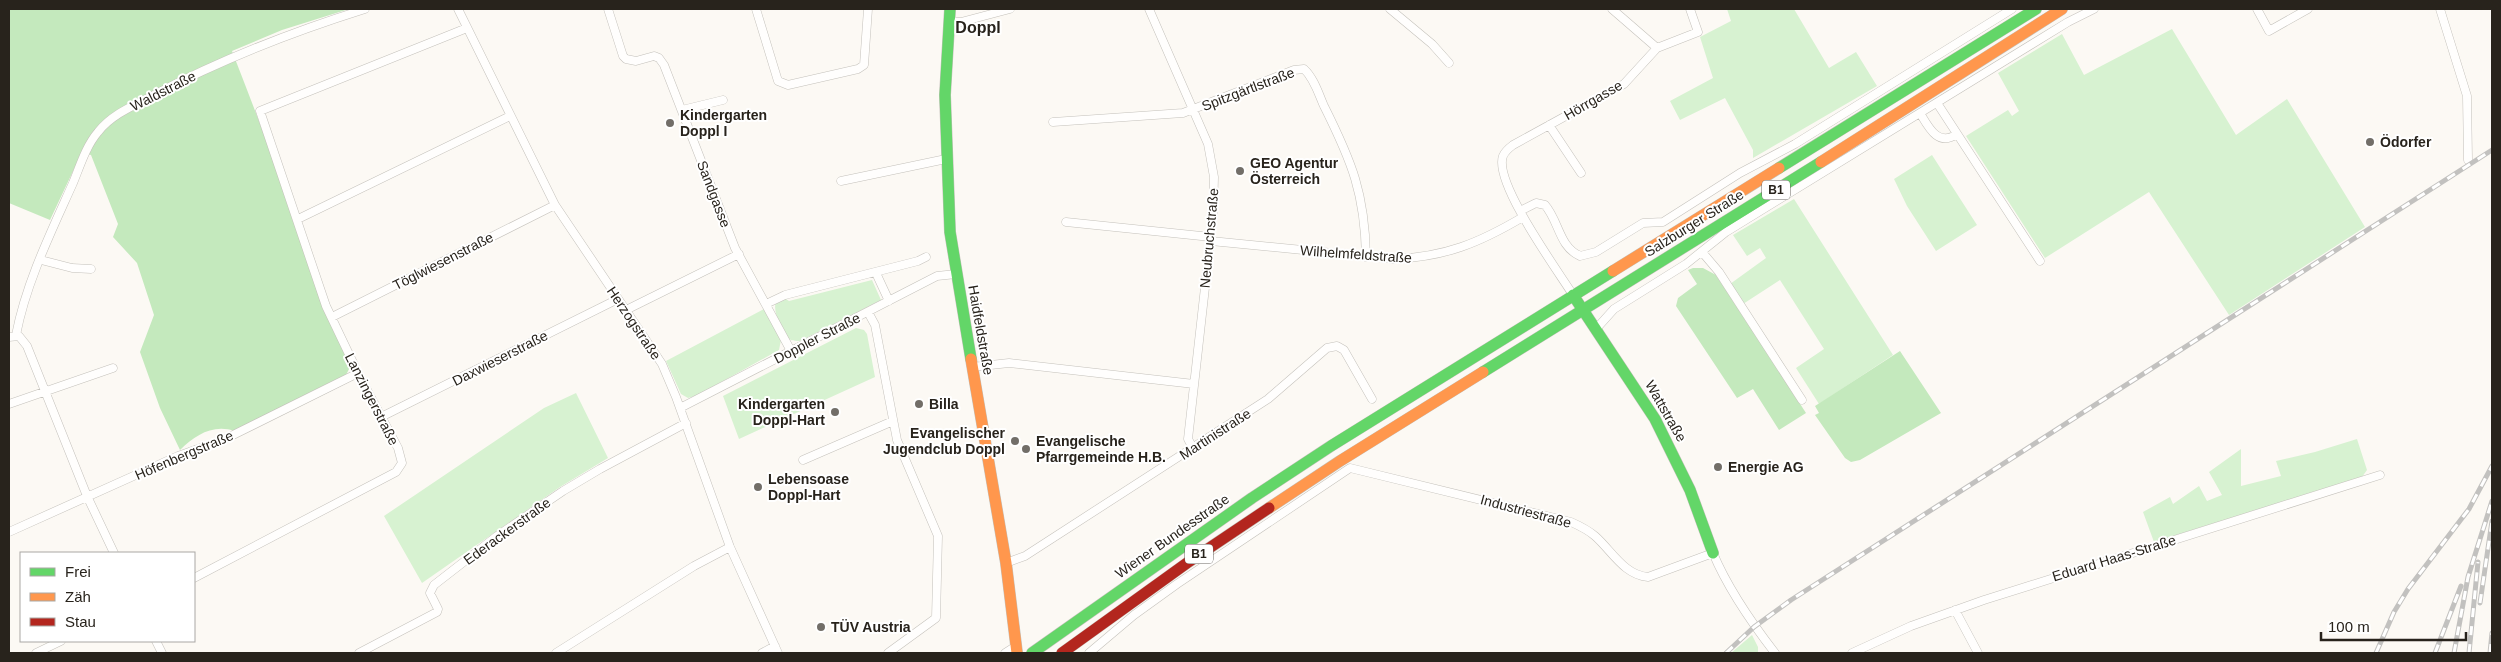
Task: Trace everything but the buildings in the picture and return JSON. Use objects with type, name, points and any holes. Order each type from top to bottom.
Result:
[{"type":"main road","name":"Haidfeldstraße","points":[[950,9],[945,87],[949,217],[956,274],[1006,563],[1017,650]]},
{"type":"main road","name":"Salzburger Straße","points":[[1331,446],[2036,9]]},
{"type":"main road","name":"Salzburger Straße","points":[[1098,627],[1195,557],[1340,461],[1942,86],[2062,9]]},
{"type":"main road","name":"Wattstraße","points":[[1573,295],[1646,403],[1690,490],[1713,553]]},
{"type":"main road","name":"Wiener Bundesstraße","points":[[1032,653],[1252,498],[1331,446]]},
{"type":"main road","name":"B1","points":[[1062,653],[1098,627]]},
{"type":"street","name":"Waldstraße","points":[[13,336],[21,308],[85,155],[97,132],[110,120],[170,87],[238,54],[288,34],[365,9]]},
{"type":"street","name":"Herzogstraße","points":[[458,9],[555,205],[662,364],[686,423],[730,547],[777,650]]},
{"type":"street","name":"Sandgasse","points":[[608,9],[623,56],[630,61],[650,56],[659,58],[682,110],[739,254],[791,351]]},
{"type":"street","points":[[756,9],[778,81],[788,85],[858,69],[864,65],[868,9]]},
{"type":"street","points":[[949,21],[961,22],[1010,9]]},
{"type":"street","name":"Neubruchstraße","points":[[1149,9],[1208,144],[1212,160],[1214,198],[1211,239],[1188,439],[1193,448]]},
{"type":"street","points":[[1390,9],[1432,44],[1448,63]]},
{"type":"street","points":[[1612,9],[1657,48],[1698,32],[1690,9]]},
{"type":"street","name":"Salzburger Straße","points":[[1521,214],[1536,203],[1545,204],[1555,219],[1561,237],[1568,247],[1580,256],[1596,252],[1643,223],[1663,222],[1740,172],[1802,139],[2012,9]]},
{"type":"street","name":"Salzburger Straße","points":[[1596,328],[1614,309],[1702,252],[1726,232],[2068,22],[2094,9]]},
{"type":"street","points":[[2257,9],[2269,31],[2308,9]]},
{"type":"street","points":[[2440,9],[2467,96],[2468,160]]},
{"type":"street","name":"Lanzingerstraße","points":[[195,577],[396,472],[400,468],[402,458],[358,373],[332,317],[314,272],[298,219],[260,110],[467,28]]},
{"type":"street","name":"Hörrgasse","points":[[1521,214],[1508,185],[1502,162],[1506,150],[1624,84],[1657,48]]},
{"type":"street","name":"Spitzgärtlstraße","points":[[1053,122],[1167,116],[1192,110],[1294,70],[1304,70],[1344,145],[1358,182],[1366,232],[1366,257]]},
{"type":"street","points":[[682,110],[723,100]]},
{"type":"street","points":[[1937,103],[2040,262]]},
{"type":"street","points":[[1920,113],[1933,134],[1940,139],[1946,139],[1957,134]]},
{"type":"street","points":[[298,219],[510,116]]},
{"type":"street","points":[[1549,125],[1581,173]]},
{"type":"street","points":[[841,181],[946,159]]},
{"type":"street","name":"Töglwiesenstraße","points":[[332,317],[555,205]]},
{"type":"street","points":[[1521,214],[1573,295]]},
{"type":"street","name":"Wilhelmfeldstraße","points":[[1066,222],[1394,259],[1443,254],[1490,236],[1521,214]]},
{"type":"street","name":"Salzburger Straße","points":[[1702,252],[1718,272],[1802,400]]},
{"type":"street","points":[[626,310],[739,254]]},
{"type":"street","points":[[766,304],[785,295],[918,262],[926,257]]},
{"type":"street","points":[[41,260],[72,268],[91,269]]},
{"type":"street","points":[[876,273],[889,301]]},
{"type":"street","name":"Doppler Straße","points":[[680,408],[937,276],[956,274]]},
{"type":"street","name":"Daxwieserstraße","points":[[381,417],[618,299]]},
{"type":"street","points":[[868,312],[875,325],[897,440],[938,536],[938,610],[936,618],[932,623],[888,653]]},
{"type":"street","points":[[13,336],[23,338],[27,346],[87,496],[114,552]]},
{"type":"street","name":"Martinistraße","points":[[1006,563],[1031,552],[1268,399],[1332,346],[1344,350],[1372,399]]},
{"type":"street","points":[[972,367],[1009,363],[1194,384]]},
{"type":"street","points":[[9,404],[113,368]]},
{"type":"street","name":"Höfenbergstraße","points":[[9,532],[178,456],[223,440],[358,373]]},
{"type":"street","points":[[802,460],[893,421]]},
{"type":"street","name":"Ederackerstraße","points":[[359,653],[437,612],[438,609],[430,593],[434,585],[498,536],[600,469],[686,423]]},
{"type":"street","name":"Industriestraße","points":[[1122,626],[1134,615],[1233,544],[1350,468],[1572,522],[1595,536],[1624,566],[1638,576],[1648,577],[1713,553]]},
{"type":"street","name":"Eduard Haas-Straße","points":[[1852,653],[1911,626],[1955,610],[2380,475]]},
{"type":"street","points":[[556,653],[698,564],[730,547]]},
{"type":"street","points":[[1713,553],[1721,572],[1754,628],[1775,653]]},
{"type":"street","points":[[1955,610],[1978,653]]},
{"type":"street","points":[[1098,627],[1122,626]]},
{"type":"street","points":[[1089,653],[1122,626]]},
{"type":"street","points":[[36,653],[58,642]]},
{"type":"street","points":[[762,653],[777,650]]},
{"type":"street","points":[[1005,653],[1017,650]]},
{"type":"green space","points":[[9,9],[349,9],[282,30],[232,51],[272,156],[320,293],[351,365],[346,375],[235,431],[219,429],[205,432],[180,450],[160,408],[140,352],[154,315],[137,263],[113,237],[118,224],[91,155],[82,152],[50,220],[9,203]]},
{"type":"green space","points":[[1727,9],[1794,9],[1829,68],[1856,52],[1877,86],[1753,158],[1753,150],[1725,98],[1680,120],[1670,101],[1713,78],[1700,37],[1731,21]]},
{"type":"green space","points":[[2172,29],[2236,135],[2287,99],[2365,227],[2229,315],[2149,192],[2045,258],[1966,136],[2008,110],[2012,116],[2019,111],[1998,73],[2062,34],[2084,75]]},
{"type":"green space","points":[[1932,155],[1977,225],[1936,251],[1907,206],[1894,179]]},
{"type":"green space","points":[[1794,199],[1893,355],[1819,404],[1796,368],[1824,349],[1780,280],[1743,304],[1730,284],[1766,258],[1760,248],[1747,256],[1733,235]]},
{"type":"green space","points":[[1703,268],[1716,275],[1806,413],[1779,430],[1753,389],[1737,398],[1676,306],[1678,298],[1697,284],[1688,270]]},
{"type":"green space","points":[[872,280],[881,300],[800,341],[793,341],[788,338],[776,315],[776,302],[786,299],[789,301]]},
{"type":"green space","points":[[764,309],[781,340],[779,350],[698,395],[688,398],[681,394],[666,361]]},
{"type":"green space","points":[[856,328],[864,330],[867,334],[875,377],[739,439],[723,396]]},
{"type":"green space","points":[[1900,351],[1941,413],[1860,460],[1851,462],[1845,458],[1815,415],[1819,413],[1815,406]]},
{"type":"green space","points":[[576,393],[608,458],[560,487],[422,583],[384,516],[544,408]]},
{"type":"green space","points":[[2357,439],[2367,470],[2362,477],[2154,542],[2143,512],[2170,497],[2173,504],[2199,486],[2207,501],[2222,495],[2209,472],[2241,449],[2241,486],[2281,476],[2276,461],[2315,452]]},
{"type":"green space","points":[[1752,635],[1758,647],[1758,653],[1731,653]]},
{"type":"railway","points":[[1726,653],[1754,627],[1791,600],[2492,150]]},
{"type":"railway","points":[[2376,653],[2394,612],[2408,589],[2469,509],[2492,466]]},
{"type":"railway","points":[[2454,653],[2468,577],[2492,501]]},
{"type":"railway","points":[[2480,603],[2492,521]]},
{"type":"railway","points":[[2469,653],[2478,562]]},
{"type":"railway","points":[[2435,653],[2461,586]]},
{"type":"railway","points":[[2490,653],[2492,633]]},
{"type":"traffic: fast","points":[[950,9],[945,95],[950,232],[971,359]]},
{"type":"traffic: fast","points":[[1779,168],[2036,9]]},
{"type":"traffic: fast","points":[[1483,372],[1821,162]]},
{"type":"traffic: fast","points":[[1032,653],[1252,498],[1331,446],[1613,271]]},
{"type":"traffic: fast","points":[[1573,295],[1655,419],[1690,490],[1713,553]]},
{"type":"traffic: slow","points":[[1821,162],[2062,9]]},
{"type":"traffic: slow","points":[[1613,271],[1779,168]]},
{"type":"traffic: slow","points":[[971,359],[1006,563],[1017,653]]},
{"type":"traffic: slow","points":[[1269,508],[1340,461],[1483,372]]},
{"type":"traffic: jam","points":[[1062,653],[1187,563],[1269,508]]},
{"type":"place","name":"Kindergarten Doppl I","points":[[670,123]]},
{"type":"place","name":"Ödorfer","points":[[2370,142]]},
{"type":"place","name":"GEO Agentur Österreich","points":[[1240,171]]},
{"type":"place","name":"Billa","points":[[919,404]]},
{"type":"place","name":"Kindergarten Doppl-Hart","points":[[835,412]]},
{"type":"place","name":"Evangelischer Jugendclub Doppl","points":[[1015,441]]},
{"type":"place","name":"Evangelische Pfarrgemeinde H.B.","points":[[1026,449]]},
{"type":"place","name":"Energie AG","points":[[1718,467]]},
{"type":"place","name":"Lebensoase Doppl-Hart","points":[[758,487]]},
{"type":"place","name":"TÜV Austria","points":[[821,627]]},
{"type":"district","name":"Doppl","points":[[978,27]]}]
